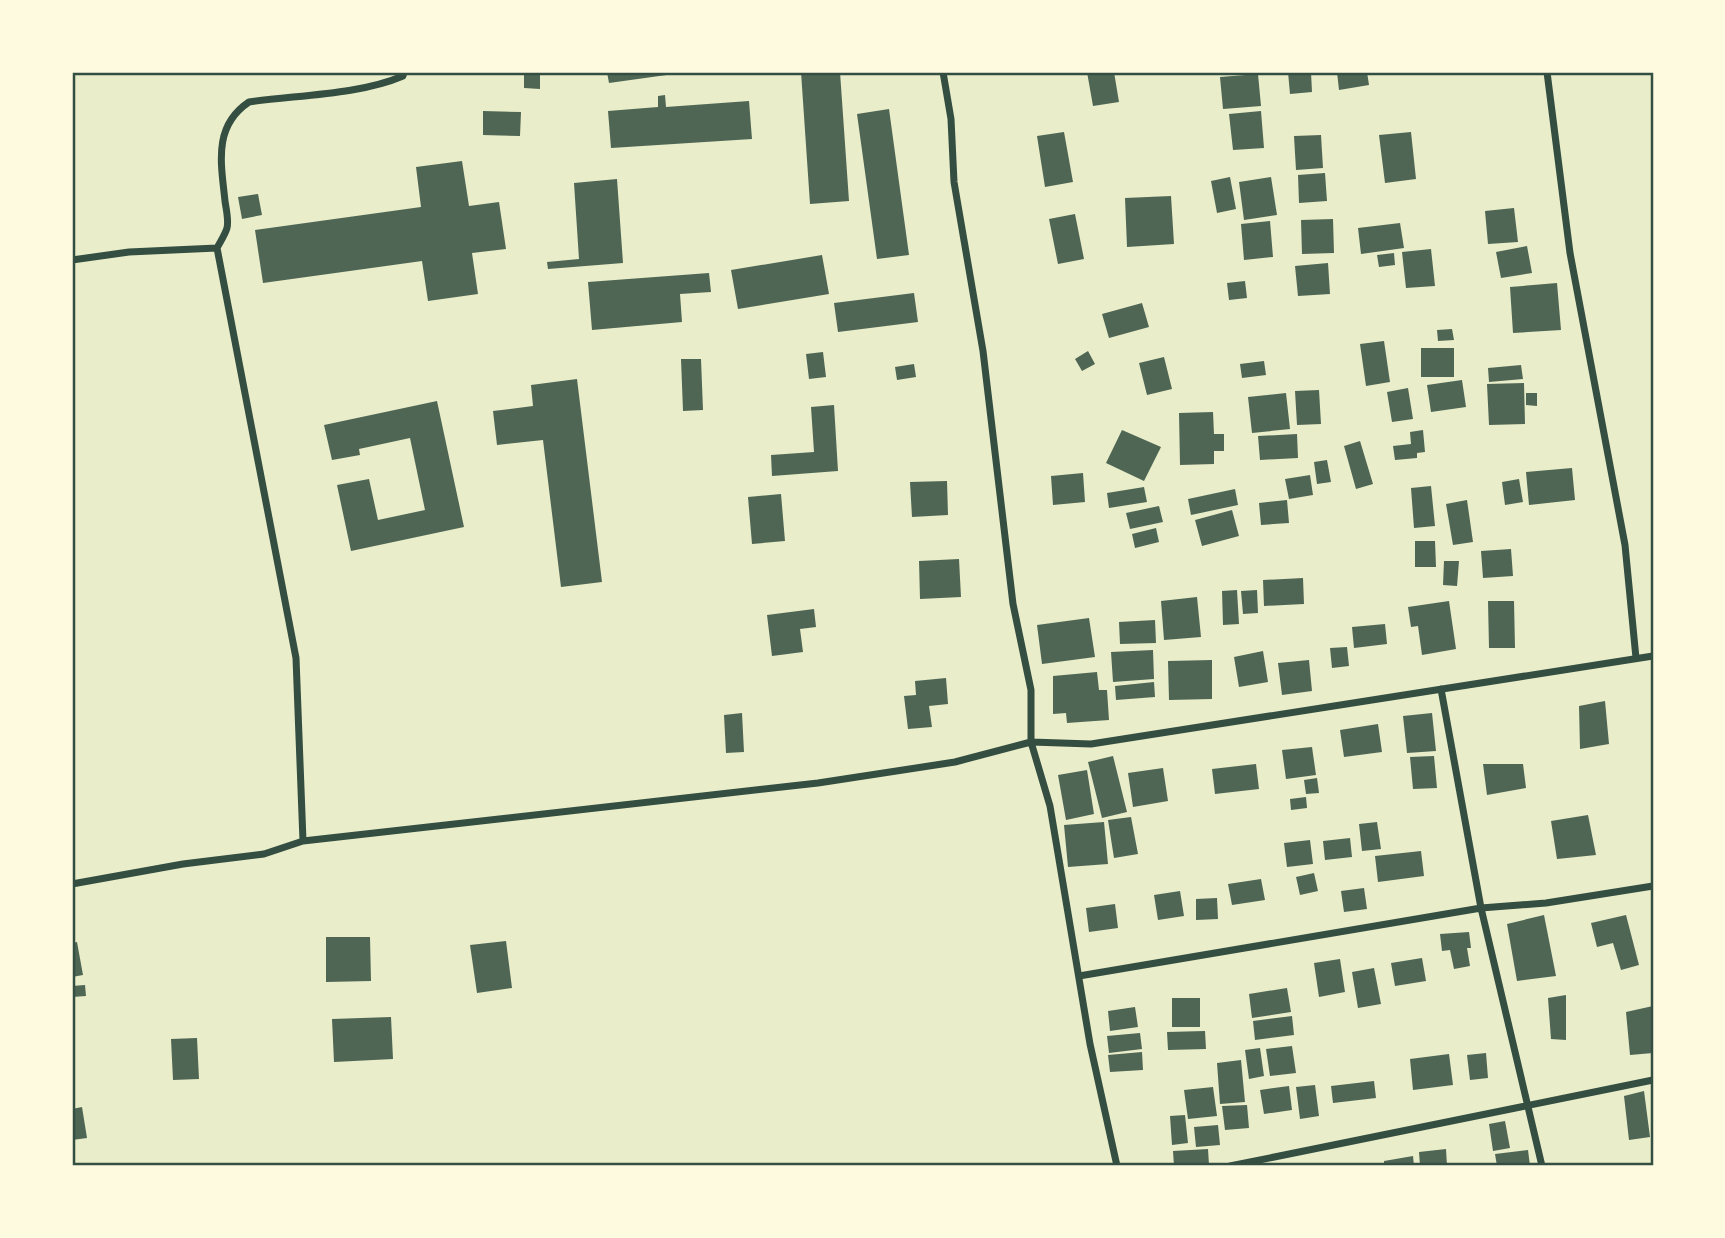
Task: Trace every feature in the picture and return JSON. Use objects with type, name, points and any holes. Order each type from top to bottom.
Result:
[{"type":"street","points":[[303,841],[296,658],[217,248],[228,226],[222,174],[223,142],[226,124],[235,111],[249,102],[391,81],[404,72]]},
{"type":"street","points":[[943,72],[951,119],[954,181],[984,351],[1013,604],[1031,690],[1031,742],[1051,806],[1090,1044],[1117,1166]]},
{"type":"street","points":[[1547,72],[1570,253],[1625,545],[1636,659]]},
{"type":"street","points":[[72,260],[129,252],[217,248]]},
{"type":"street","points":[[72,884],[183,864],[264,854],[303,841],[818,783],[955,762],[1031,742],[1091,744],[1653,656]]},
{"type":"street","points":[[1441,689],[1481,908],[1542,1166]]},
{"type":"street","points":[[1079,976],[1481,908],[1546,903],[1653,886]]},
{"type":"street","points":[[1230,1166],[1527,1103],[1653,1080]]},
{"type":"building","points":[[524,72],[540,72],[540,89],[524,88]]},
{"type":"building","points":[[607,72],[681,72],[681,73],[609,83]]},
{"type":"building","points":[[801,72],[840,72],[849,201],[810,204]]},
{"type":"building","points":[[1087,72],[1114,72],[1119,102],[1093,106]]},
{"type":"building","points":[[1288,72],[1311,72],[1312,92],[1290,94]]},
{"type":"building","points":[[1337,72],[1367,72],[1369,85],[1339,90]]},
{"type":"building","points":[[1258,74],[1261,106],[1223,109],[1220,77]]},
{"type":"building","points":[[665,95],[666,107],[749,101],[752,139],[611,148],[608,111],[658,107],[658,96]]},
{"type":"building","points":[[889,109],[909,255],[877,259],[857,114]]},
{"type":"building","points":[[483,111],[521,112],[520,136],[483,135]]},
{"type":"building","points":[[1261,111],[1264,148],[1233,150],[1229,114]]},
{"type":"building","points":[[1064,132],[1073,182],[1045,187],[1037,136]]},
{"type":"building","points":[[1411,132],[1416,179],[1385,183],[1379,135]]},
{"type":"building","points":[[1321,135],[1323,168],[1296,170],[1294,136]]},
{"type":"building","points":[[462,161],[469,206],[499,202],[506,249],[472,253],[478,294],[428,301],[422,261],[263,283],[255,230],[421,207],[416,167]]},
{"type":"building","points":[[1325,173],[1327,201],[1299,203],[1298,175]]},
{"type":"building","points":[[1230,177],[1236,209],[1217,213],[1211,181]]},
{"type":"building","points":[[1271,177],[1277,215],[1244,220],[1239,182]]},
{"type":"building","points":[[617,179],[623,263],[548,269],[547,262],[579,259],[574,183]]},
{"type":"building","points":[[258,194],[262,215],[242,219],[238,197]]},
{"type":"building","points":[[1171,196],[1174,244],[1127,247],[1125,198]]},
{"type":"building","points":[[1514,208],[1518,242],[1488,244],[1485,211]]},
{"type":"building","points":[[1075,214],[1084,259],[1058,264],[1049,219]]},
{"type":"building","points":[[1333,219],[1334,253],[1302,254],[1301,220]]},
{"type":"building","points":[[1270,221],[1273,257],[1244,260],[1241,224]]},
{"type":"building","points":[[1400,223],[1404,248],[1361,254],[1358,228]]},
{"type":"building","points":[[1527,246],[1532,273],[1501,278],[1496,252]]},
{"type":"building","points":[[1431,249],[1435,286],[1406,288],[1402,252]]},
{"type":"building","points":[[1394,253],[1395,265],[1379,267],[1377,255]]},
{"type":"building","points":[[822,255],[829,294],[738,309],[731,270]]},
{"type":"building","points":[[1328,263],[1330,294],[1298,296],[1295,266]]},
{"type":"building","points":[[709,273],[711,292],[680,294],[682,322],[592,330],[588,282]]},
{"type":"building","points":[[1245,281],[1247,298],[1229,300],[1227,283]]},
{"type":"building","points":[[1557,283],[1561,330],[1513,333],[1510,287]]},
{"type":"building","points":[[914,293],[918,322],[838,332],[834,303]]},
{"type":"building","points":[[1142,303],[1149,327],[1109,338],[1102,314]]},
{"type":"building","points":[[1452,329],[1454,340],[1438,341],[1437,330]]},
{"type":"building","points":[[1384,341],[1390,382],[1366,386],[1360,344]]},
{"type":"building","points":[[1421,348],[1454,348],[1454,377],[1421,377]]},
{"type":"building","points":[[1088,351],[1095,364],[1082,371],[1075,359]]},
{"type":"building","points":[[823,352],[826,377],[809,379],[806,354]]},
{"type":"building","points":[[1164,357],[1172,389],[1147,395],[1139,363]]},
{"type":"building","points":[[681,359],[701,359],[703,410],[683,411]]},
{"type":"building","points":[[1264,361],[1266,375],[1242,378],[1240,364]]},
{"type":"building","points":[[914,364],[916,377],[897,380],[895,367]]},
{"type":"building","points":[[1521,365],[1523,379],[1489,382],[1488,368]]},
{"type":"building","points":[[577,379],[602,582],[561,587],[543,440],[497,445],[493,411],[533,406],[531,385]]},
{"type":"building","points":[[1462,380],[1466,407],[1431,412],[1427,385]]},
{"type":"building","points":[[1524,383],[1525,424],[1489,425],[1487,384]]},
{"type":"building","points":[[1408,388],[1413,419],[1392,422],[1387,392]]},
{"type":"building","points":[[1319,390],[1321,424],[1297,425],[1295,391]]},
{"type":"building","points":[[1286,393],[1290,429],[1252,433],[1248,397]]},
{"type":"building","points":[[1526,393],[1537,393],[1537,406],[1526,405]]},
{"type":"building","points":[[437,401],[464,527],[351,551],[337,485],[369,479],[378,520],[425,510],[410,438],[359,449],[360,455],[332,460],[324,425]]},
{"type":"building","points":[[834,405],[838,471],[772,476],[771,455],[814,452],[811,407]]},
{"type":"building","points":[[1213,412],[1214,434],[1224,434],[1224,451],[1214,451],[1214,464],[1180,465],[1179,413]]},
{"type":"building","points":[[1122,430],[1161,447],[1144,481],[1106,463]]},
{"type":"building","points":[[1423,430],[1425,452],[1417,453],[1417,458],[1395,460],[1393,446],[1411,444],[1410,432]]},
{"type":"building","points":[[1297,434],[1298,458],[1260,460],[1258,436]]},
{"type":"building","points":[[1360,441],[1373,484],[1356,489],[1344,446]]},
{"type":"building","points":[[1327,460],[1331,482],[1317,484],[1314,462]]},
{"type":"building","points":[[1572,468],[1575,500],[1529,505],[1526,472]]},
{"type":"building","points":[[1083,473],[1085,502],[1053,505],[1051,476]]},
{"type":"building","points":[[1310,475],[1313,495],[1289,499],[1285,479]]},
{"type":"building","points":[[1519,479],[1523,502],[1505,505],[1502,482]]},
{"type":"building","points":[[947,481],[948,515],[912,517],[910,482]]},
{"type":"building","points":[[1431,486],[1435,526],[1414,528],[1411,488]]},
{"type":"building","points":[[1144,487],[1147,502],[1109,508],[1107,493]]},
{"type":"building","points":[[1235,489],[1238,505],[1191,515],[1188,499]]},
{"type":"building","points":[[781,494],[785,541],[752,544],[748,497]]},
{"type":"building","points":[[1287,500],[1289,523],[1261,525],[1259,503]]},
{"type":"building","points":[[1467,500],[1473,542],[1453,545],[1446,504]]},
{"type":"building","points":[[1159,506],[1163,522],[1130,529],[1126,513]]},
{"type":"building","points":[[1232,510],[1239,536],[1202,546],[1195,520]]},
{"type":"building","points":[[1156,528],[1159,542],[1135,548],[1132,534]]},
{"type":"building","points":[[1415,541],[1435,541],[1436,567],[1415,567]]},
{"type":"building","points":[[1511,549],[1513,576],[1483,578],[1481,551]]},
{"type":"building","points":[[959,559],[961,597],[920,599],[919,561]]},
{"type":"building","points":[[1444,561],[1459,561],[1457,586],[1443,585]]},
{"type":"building","points":[[1303,578],[1304,604],[1264,606],[1263,580]]},
{"type":"building","points":[[1237,590],[1239,624],[1223,625],[1222,591]]},
{"type":"building","points":[[1257,590],[1258,613],[1243,614],[1241,591]]},
{"type":"building","points":[[1197,597],[1201,637],[1164,640],[1161,601]]},
{"type":"building","points":[[1449,601],[1456,649],[1422,655],[1418,626],[1411,627],[1408,607]]},
{"type":"building","points":[[1488,601],[1514,601],[1515,648],[1489,648]]},
{"type":"building","points":[[814,609],[816,627],[800,629],[803,652],[772,656],[767,615]]},
{"type":"building","points":[[1089,618],[1095,657],[1042,664],[1037,625]]},
{"type":"building","points":[[1155,620],[1156,643],[1120,644],[1119,622]]},
{"type":"building","points":[[1385,624],[1387,644],[1354,648],[1352,627]]},
{"type":"building","points":[[1347,647],[1349,666],[1332,668],[1330,648]]},
{"type":"building","points":[[1153,650],[1154,679],[1113,682],[1111,652]]},
{"type":"building","points":[[1263,651],[1268,682],[1239,687],[1234,657]]},
{"type":"building","points":[[1212,660],[1212,699],[1169,700],[1168,661]]},
{"type":"building","points":[[1309,660],[1312,691],[1282,695],[1278,663]]},
{"type":"building","points":[[1097,672],[1099,690],[1107,690],[1109,720],[1067,723],[1066,713],[1053,714],[1053,676]]},
{"type":"building","points":[[946,678],[948,704],[929,706],[932,727],[908,729],[904,696],[916,695],[915,681]]},
{"type":"building","points":[[1154,682],[1155,697],[1116,700],[1115,686]]},
{"type":"building","points":[[1605,701],[1609,744],[1580,749],[1579,706]]},
{"type":"building","points":[[742,713],[744,752],[726,753],[724,715]]},
{"type":"building","points":[[1432,713],[1436,751],[1407,753],[1403,716]]},
{"type":"building","points":[[1378,724],[1382,752],[1344,757],[1340,730]]},
{"type":"building","points":[[1312,747],[1316,775],[1286,779],[1282,750]]},
{"type":"building","points":[[1113,756],[1127,812],[1102,818],[1088,762]]},
{"type":"building","points":[[1434,756],[1437,788],[1413,789],[1410,757]]},
{"type":"building","points":[[1256,764],[1259,789],[1215,794],[1212,769]]},
{"type":"building","points":[[1483,764],[1523,764],[1526,788],[1487,795]]},
{"type":"building","points":[[1163,768],[1168,801],[1133,807],[1128,773]]},
{"type":"building","points":[[1087,770],[1094,814],[1066,820],[1058,775]]},
{"type":"building","points":[[1317,778],[1319,793],[1306,794],[1304,780]]},
{"type":"building","points":[[1306,797],[1307,808],[1291,810],[1290,799]]},
{"type":"building","points":[[1588,815],[1596,855],[1557,859],[1551,821]]},
{"type":"building","points":[[1131,817],[1138,854],[1114,858],[1108,820]]},
{"type":"building","points":[[1104,822],[1108,864],[1068,867],[1064,825]]},
{"type":"building","points":[[1377,822],[1381,849],[1362,851],[1359,824]]},
{"type":"building","points":[[1350,838],[1352,857],[1325,860],[1323,841]]},
{"type":"building","points":[[1310,840],[1313,864],[1287,867],[1284,843]]},
{"type":"building","points":[[1421,851],[1424,876],[1378,882],[1375,856]]},
{"type":"building","points":[[1314,873],[1318,891],[1300,895],[1296,877]]},
{"type":"building","points":[[1261,879],[1265,900],[1232,905],[1228,884]]},
{"type":"building","points":[[1364,888],[1367,909],[1344,912],[1341,891]]},
{"type":"building","points":[[1180,891],[1184,916],[1158,920],[1154,895]]},
{"type":"building","points":[[1217,898],[1218,919],[1196,920],[1196,899]]},
{"type":"building","points":[[1115,904],[1118,928],[1089,932],[1086,908]]},
{"type":"building","points":[[1544,915],[1556,976],[1517,981],[1507,924]]},
{"type":"building","points":[[1626,915],[1639,965],[1621,970],[1613,943],[1597,947],[1591,923]]},
{"type":"building","points":[[1469,932],[1471,948],[1467,948],[1470,966],[1454,969],[1450,950],[1442,951],[1440,934]]},
{"type":"building","points":[[326,937],[370,937],[371,981],[326,982]]},
{"type":"building","points":[[506,941],[512,988],[477,993],[470,945]]},
{"type":"building","points":[[77,942],[83,975],[72,977],[72,943]]},
{"type":"building","points":[[1422,958],[1426,981],[1395,986],[1391,963]]},
{"type":"building","points":[[1340,959],[1345,992],[1319,997],[1314,963]]},
{"type":"building","points":[[1374,968],[1381,1004],[1358,1008],[1352,972]]},
{"type":"building","points":[[85,985],[86,996],[72,997],[72,986]]},
{"type":"building","points":[[1287,988],[1291,1012],[1252,1018],[1249,994]]},
{"type":"building","points":[[1566,995],[1566,1040],[1551,1039],[1548,998]]},
{"type":"building","points":[[1172,998],[1200,998],[1200,1027],[1172,1027]]},
{"type":"building","points":[[1653,1006],[1653,1053],[1630,1055],[1626,1012]]},
{"type":"building","points":[[1135,1007],[1138,1027],[1110,1031],[1108,1011]]},
{"type":"building","points":[[1292,1016],[1294,1035],[1255,1040],[1253,1021]]},
{"type":"building","points":[[391,1017],[393,1059],[334,1062],[332,1019]]},
{"type":"building","points":[[1205,1031],[1206,1049],[1168,1050],[1167,1032]]},
{"type":"building","points":[[1140,1033],[1142,1049],[1109,1053],[1107,1036]]},
{"type":"building","points":[[197,1038],[199,1079],[173,1080],[171,1039]]},
{"type":"building","points":[[1292,1046],[1296,1073],[1270,1076],[1266,1049]]},
{"type":"building","points":[[1260,1048],[1264,1076],[1249,1079],[1245,1050]]},
{"type":"building","points":[[1142,1052],[1143,1070],[1110,1072],[1108,1055]]},
{"type":"building","points":[[1486,1053],[1488,1078],[1470,1080],[1467,1055]]},
{"type":"building","points":[[1449,1054],[1453,1085],[1413,1090],[1410,1059]]},
{"type":"building","points":[[1241,1060],[1245,1102],[1220,1104],[1217,1063]]},
{"type":"building","points":[[1374,1081],[1376,1098],[1333,1103],[1331,1086]]},
{"type":"building","points":[[1315,1085],[1319,1116],[1300,1119],[1296,1087]]},
{"type":"building","points":[[1289,1086],[1292,1110],[1264,1114],[1260,1090]]},
{"type":"building","points":[[1213,1087],[1217,1116],[1188,1119],[1184,1090]]},
{"type":"building","points":[[1644,1091],[1650,1137],[1629,1140],[1624,1096]]},
{"type":"building","points":[[1247,1105],[1249,1128],[1225,1130],[1222,1106]]},
{"type":"building","points":[[82,1107],[87,1138],[72,1140],[72,1109]]},
{"type":"building","points":[[1185,1115],[1188,1143],[1172,1145],[1170,1116]]},
{"type":"building","points":[[1505,1121],[1510,1148],[1493,1151],[1489,1124]]},
{"type":"building","points":[[1218,1125],[1220,1145],[1196,1147],[1194,1127]]},
{"type":"building","points":[[1208,1149],[1209,1165],[1174,1166],[1173,1151]]},
{"type":"building","points":[[1446,1149],[1447,1166],[1420,1166],[1419,1152]]},
{"type":"building","points":[[1528,1150],[1530,1166],[1497,1166],[1495,1154]]},
{"type":"building","points":[[1413,1156],[1414,1166],[1384,1166],[1384,1161]]}]
